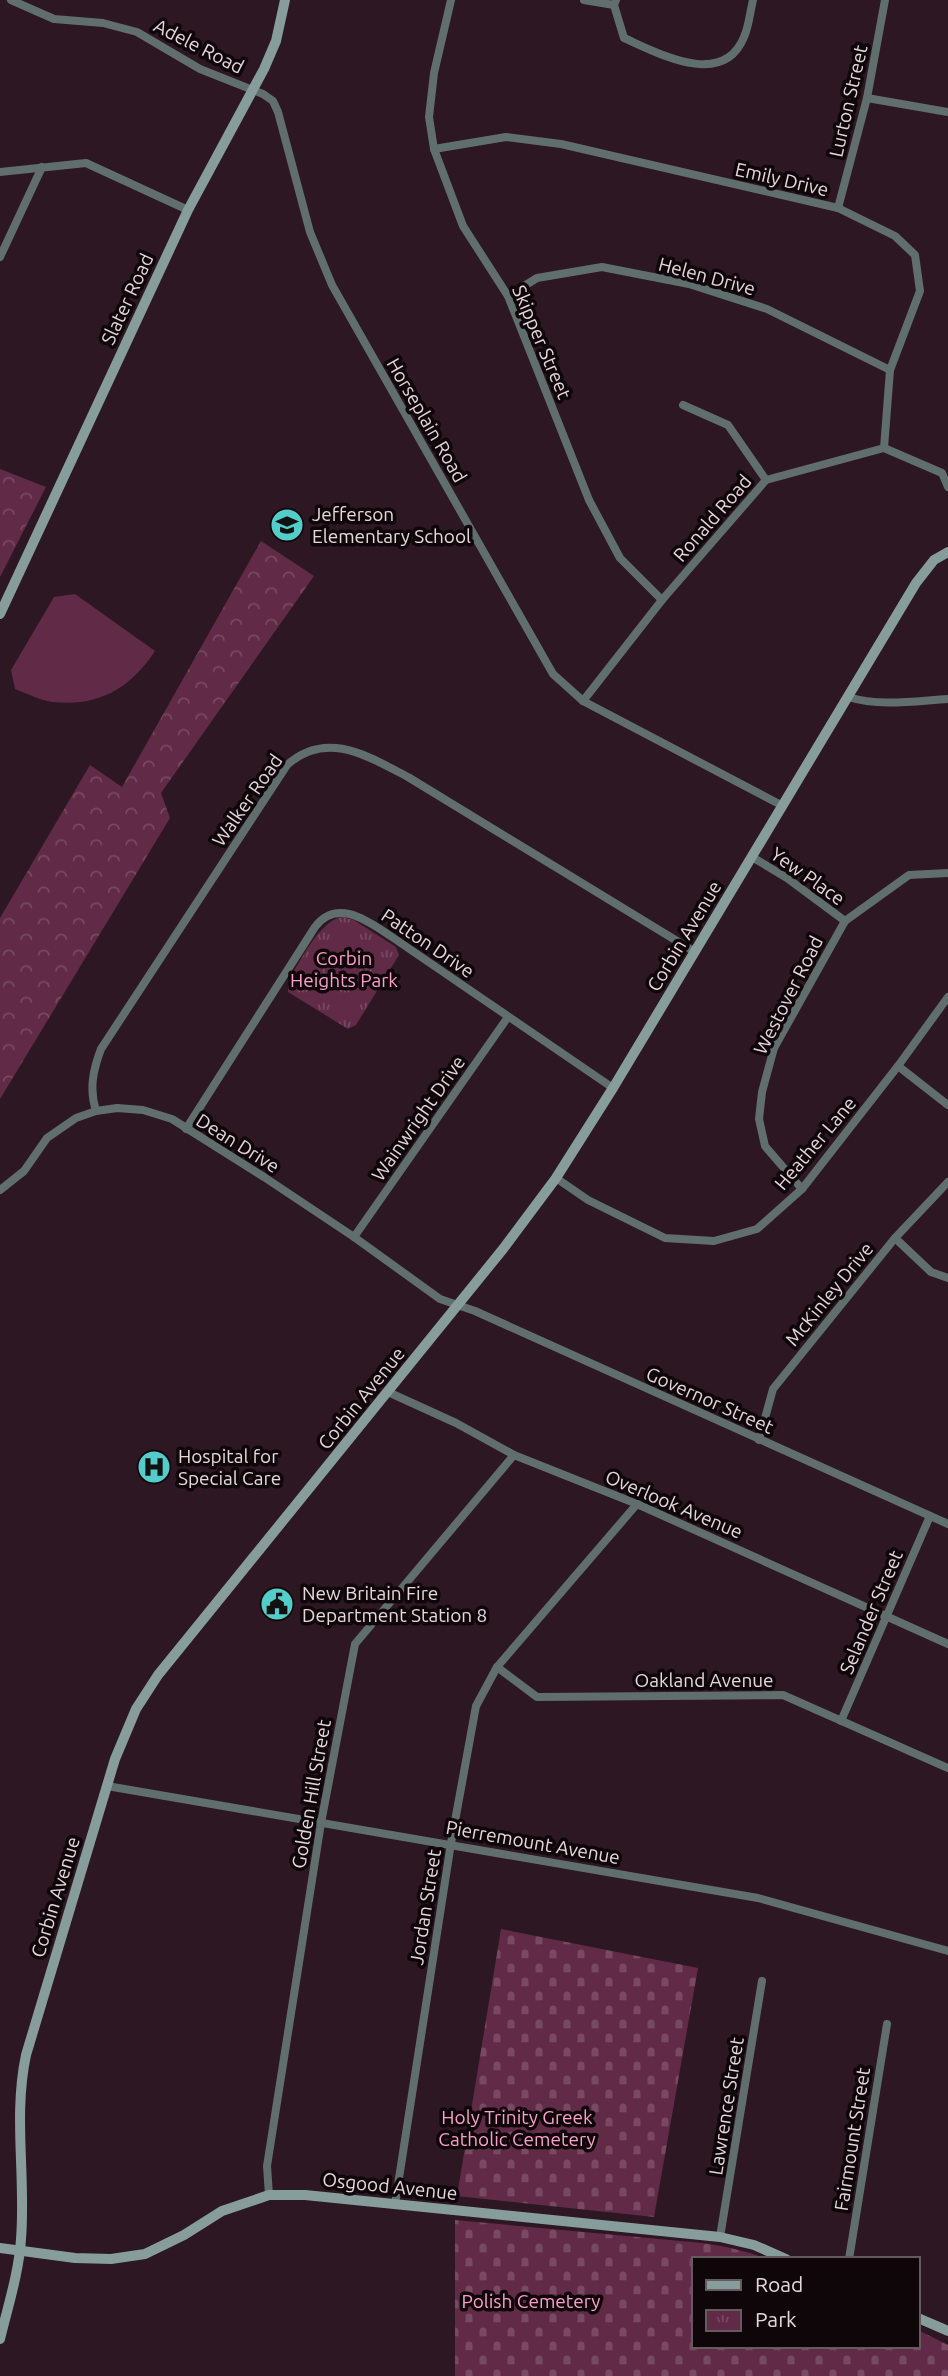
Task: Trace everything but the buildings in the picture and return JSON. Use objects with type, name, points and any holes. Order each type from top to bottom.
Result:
[{"type":"main road","name":"Slater Road","points":[[0,614],[188,210],[253,90],[276,41],[285,0]]},
{"type":"main road","name":"Corbin Avenue","points":[[0,2339],[20,2251],[20,2099],[23,2069],[107,1786],[128,1727],[146,1691],[503,1250],[556,1178],[613,1088],[916,583],[934,561],[948,552]]},
{"type":"main road","name":"Osgood Avenue","points":[[0,2248],[87,2259],[145,2254],[184,2235],[222,2211],[268,2195],[305,2194],[720,2237],[754,2245],[781,2257]]},
{"type":"main road","points":[[920,2319],[948,2331]]},
{"type":"street","name":"Adele Road","points":[[11,0],[54,19],[103,23],[137,32],[200,69],[253,90]]},
{"type":"street","name":"Skipper Street","points":[[452,0],[434,73],[429,117],[434,149],[463,226],[508,296],[589,500],[620,558],[662,600]]},
{"type":"street","points":[[584,0],[615,3],[624,38],[666,57],[692,64],[716,64],[734,54],[744,38],[753,0]]},
{"type":"street","name":"Lurton Street","points":[[838,208],[867,98],[885,0]]},
{"type":"street","name":"Horseplain Road","points":[[253,90],[268,97],[276,106],[310,232],[332,285],[553,674],[583,701],[783,806]]},
{"type":"street","points":[[867,98],[948,112]]},
{"type":"street","name":"Emily Drive","points":[[434,149],[506,137],[561,144],[838,208],[895,236],[915,255],[920,291],[890,370],[884,448]]},
{"type":"street","points":[[0,172],[86,163],[188,210]]},
{"type":"street","points":[[0,257],[42,167]]},
{"type":"street","name":"Helen Drive","points":[[508,296],[537,278],[602,267],[690,284],[767,309],[890,370]]},
{"type":"street","points":[[683,405],[727,425],[766,480]]},
{"type":"street","points":[[884,448],[945,470],[948,487]]},
{"type":"street","name":"Ronald Road","points":[[583,701],[662,600],[766,480],[884,448]]},
{"type":"street","points":[[848,697],[884,703],[948,699]]},
{"type":"street","name":"Walker Road","points":[[96,1111],[92,1074],[101,1049],[287,765],[300,755],[317,750],[336,747],[362,753],[408,777],[695,952]]},
{"type":"street","name":"Yew Place","points":[[752,857],[787,878],[845,921]]},
{"type":"street","name":"Westover Road","points":[[802,1189],[765,1146],[759,1119],[762,1092],[774,1048],[845,921],[909,874],[948,873]]},
{"type":"street","name":"Patton Drive","points":[[186,1129],[315,927],[322,918],[336,912],[372,924],[613,1088]]},
{"type":"street","name":"Heather Lane","points":[[556,1178],[589,1200],[665,1238],[713,1241],[757,1229],[802,1189],[948,997]]},
{"type":"street","name":"Wainwright Drive","points":[[354,1237],[508,1017]]},
{"type":"street","points":[[898,1066],[948,1105]]},
{"type":"street","name":"Dean Drive","points":[[0,1190],[24,1171],[54,1132],[76,1118],[117,1108],[143,1110],[172,1119],[354,1237],[440,1299],[458,1305]]},
{"type":"street","name":"McKinley Drive","points":[[759,1440],[773,1389],[895,1238],[948,1182]]},
{"type":"street","points":[[895,1238],[931,1272],[948,1278]]},
{"type":"street","name":"Governor Street","points":[[458,1305],[948,1524]]},
{"type":"street","name":"Overlook Avenue","points":[[388,1392],[456,1423],[514,1455],[637,1504],[948,1644]]},
{"type":"street","name":"Golden Hill Street","points":[[268,2195],[267,2166],[321,1823],[355,1644],[514,1455]]},
{"type":"street","name":"Jordan Street","points":[[395,2204],[451,1843],[476,1706],[497,1667],[637,1504]]},
{"type":"street","name":"Selander Street","points":[[841,1721],[930,1516]]},
{"type":"street","name":"Oakland Avenue","points":[[497,1667],[537,1697],[783,1695],[948,1768]]},
{"type":"street","name":"Pierremount Avenue","points":[[107,1786],[451,1843],[758,1898],[948,1951]]},
{"type":"street","name":"Lawrence Street","points":[[720,2237],[762,1981]]},
{"type":"street","name":"Fairmount Street","points":[[849,2257],[887,2024]]},
{"type":"green space","points":[[0,469],[46,487],[0,577]]},
{"type":"green space","points":[[261,541],[314,576],[161,793],[170,818],[0,1099],[0,918],[90,765],[122,787]]},
{"type":"green space","points":[[75,594],[155,651],[135,676],[111,693],[98,698],[69,703],[52,702],[15,689],[11,670],[54,597]]},
{"type":"green space","name":"Corbin Heights Park","points":[[343,917],[354,920],[396,947],[399,955],[356,1025],[348,1029],[288,992],[288,981],[311,943],[326,925]]},
{"type":"green space","name":"Holy Trinity Greek Catholic Cemetery","points":[[501,1929],[698,1968],[654,2217],[457,2196]]},
{"type":"green space","name":"Polish Cemetery","points":[[455,2220],[702,2243],[761,2257],[692,2257],[692,2348],[920,2348],[920,2331],[948,2345],[948,2376],[455,2376]]},
{"type":"place","name":"Jefferson Elementary School","points":[[287,525]]},
{"type":"place","name":"Hospital for Special Care","points":[[154,1467]]},
{"type":"place","name":"New Britain Fire Department Station 8","points":[[277,1604]]}]
